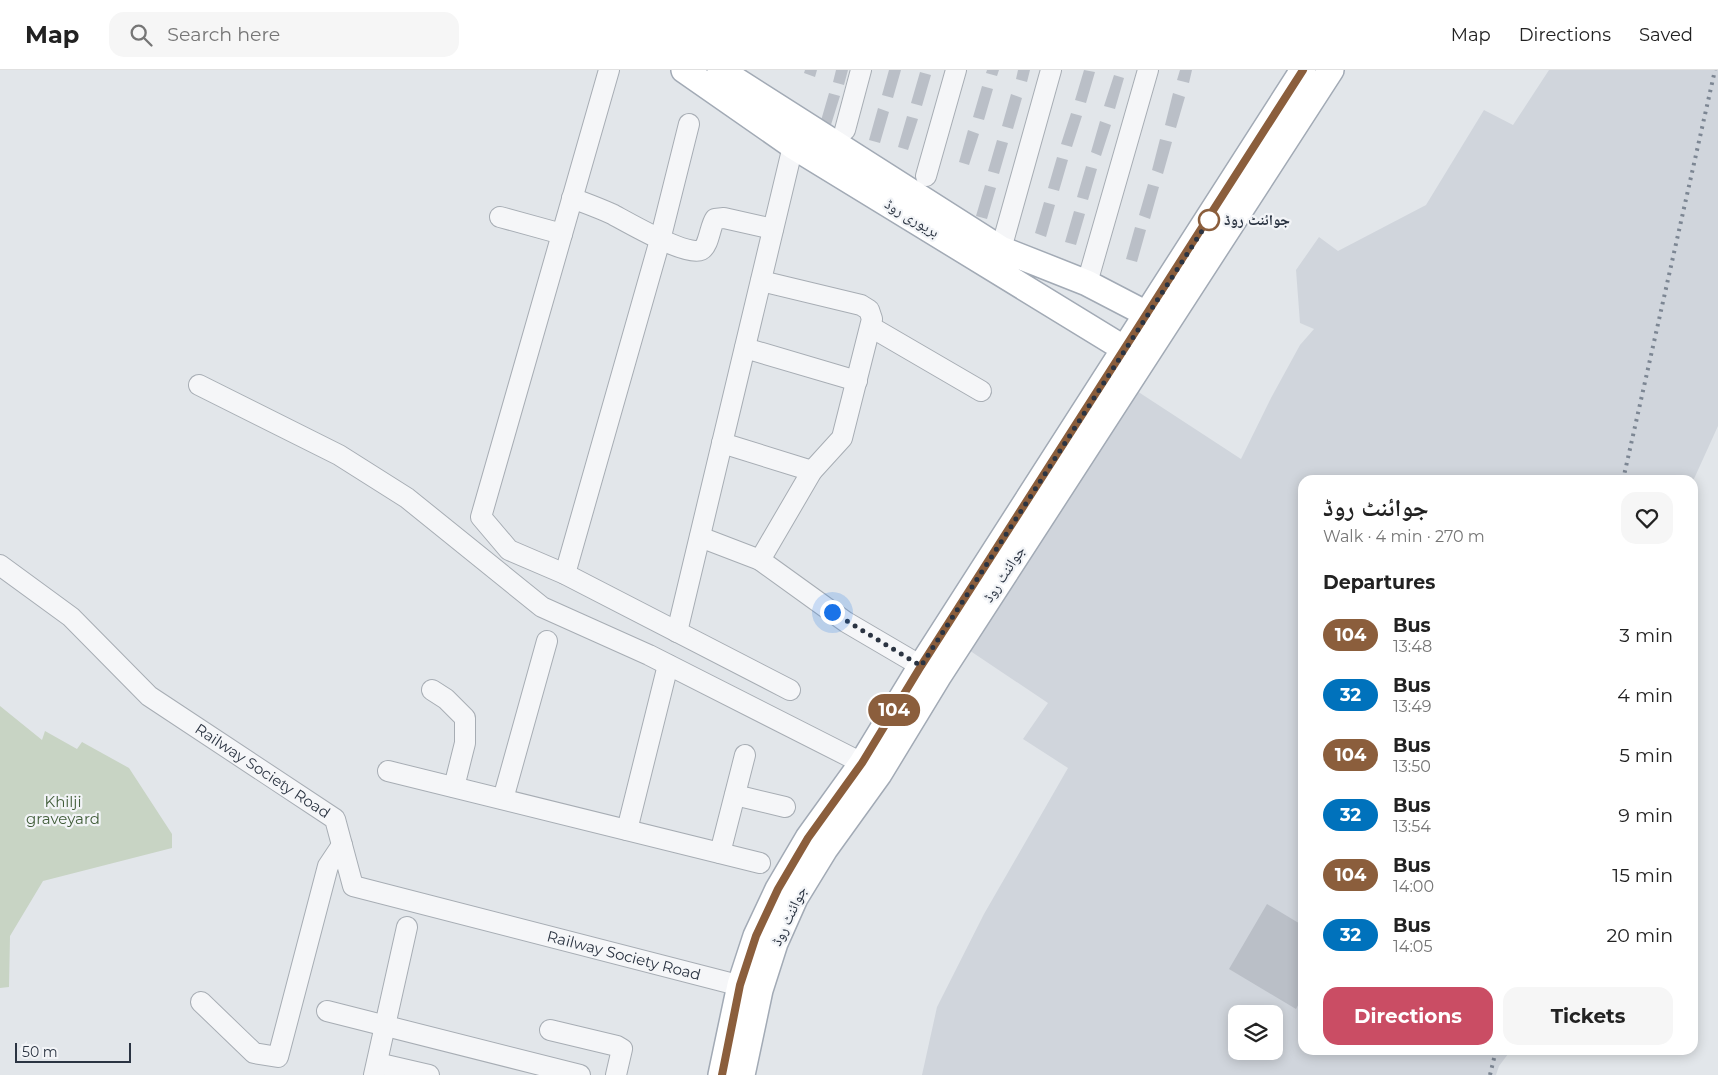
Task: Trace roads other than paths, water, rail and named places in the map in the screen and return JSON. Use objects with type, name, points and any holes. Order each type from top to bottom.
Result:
[{"type":"main road","name":"بریوری روڈ","points":[[684,70],[793,146],[1135,355]]},
{"type":"main road","name":"بریوری روڈ","points":[[720,70],[1001,249],[1087,283],[1157,319]]},
{"type":"main road","name":"جوائنٹ روڈ","points":[[722,1075],[750,988],[775,943],[809,874],[878,774],[1157,319],[1303,70]]},
{"type":"main road","name":"جوائنٹ روڈ","points":[[1157,319],[1331,70]]},
{"type":"main road","name":"جوائنٹ روڈ","points":[[742,1075],[756,936],[778,889],[808,838],[862,763],[921,666],[1135,355]]},
{"type":"street","points":[[609,70],[481,517],[509,550],[565,574],[790,690]]},
{"type":"street","points":[[845,130],[861,70]]},
{"type":"street","points":[[926,176],[956,70]]},
{"type":"street","points":[[1001,249],[1051,70]]},
{"type":"street","points":[[1087,283],[1148,70]]},
{"type":"street","points":[[565,574],[660,240],[689,124]]},
{"type":"street","points":[[677,632],[793,146]]},
{"type":"street","points":[[572,198],[612,215],[660,240],[694,252],[701,251],[705,247],[710,226],[715,219],[724,218],[773,229]]},
{"type":"street","points":[[500,217],[562,234]]},
{"type":"street","points":[[760,560],[812,471],[842,438],[872,319],[869,310],[862,305],[761,282]]},
{"type":"street","points":[[871,327],[981,391]]},
{"type":"street","points":[[745,348],[857,381]]},
{"type":"street","points":[[199,385],[339,455],[407,498],[542,607],[668,665],[862,763]]},
{"type":"street","points":[[722,443],[812,471]]},
{"type":"street","points":[[700,537],[760,560],[846,622],[921,666]]},
{"type":"street","name":"Railway Society Road","points":[[0,565],[71,618],[149,696],[335,819],[353,886],[750,988]]},
{"type":"street","points":[[502,799],[547,641]]},
{"type":"street","points":[[626,830],[668,665]]},
{"type":"street","points":[[432,690],[446,699],[465,718],[464,742],[454,787]]},
{"type":"street","points":[[720,853],[745,756]]},
{"type":"street","points":[[388,770],[760,863]]},
{"type":"street","points":[[735,795],[785,807]]},
{"type":"street","points":[[201,1002],[254,1053],[278,1057],[328,866],[342,845]]},
{"type":"street","points":[[407,927],[384,1025],[376,1069],[429,1075]]},
{"type":"street","points":[[328,1011],[580,1075]]},
{"type":"street","points":[[550,1030],[617,1046],[622,1050],[616,1075]]},
{"type":"railway","points":[[1624,475],[1715,70]]},
{"type":"railway","points":[[1490,1075],[1495,1055]]},
{"type":"place","name":"جوائنٹ روڈ","points":[[1209,220]]},
{"type":"park label","name":"Khilji graveyard","points":[[63,810]]}]
